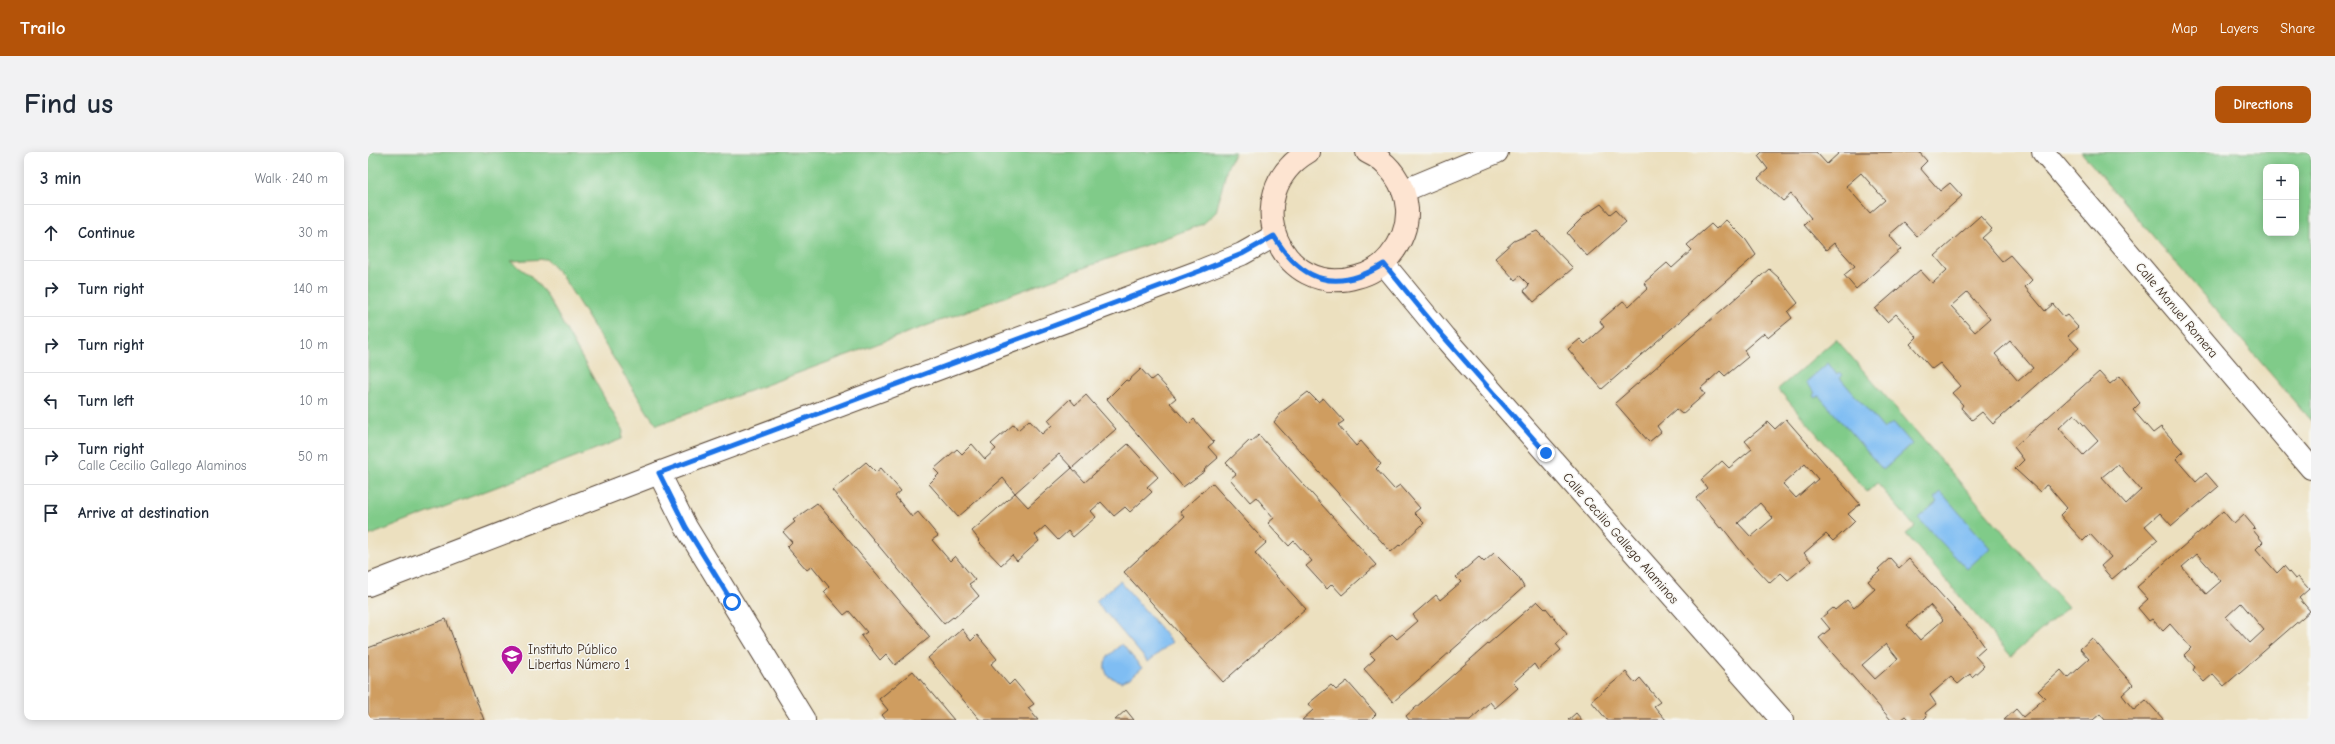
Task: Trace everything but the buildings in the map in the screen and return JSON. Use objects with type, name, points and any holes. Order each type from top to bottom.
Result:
[{"type":"main road","points":[[1301,154],[1282,174],[1273,194],[1270,215],[1274,236],[1286,255],[1302,270],[1323,279],[1346,281],[1367,274],[1384,264],[1398,247],[1405,229],[1407,210],[1403,191],[1393,172],[1377,157],[1367,152]]},
{"type":"street","points":[[1403,191],[1497,152]]},
{"type":"street","name":"Calle Manuel Romera","points":[[2043,152],[2311,468]]},
{"type":"street","points":[[368,585],[659,473],[1200,271],[1242,254],[1274,236]]},
{"type":"street","name":"Calle Cecilio Gallego Alaminos","points":[[1384,264],[1444,337],[1782,720]]},
{"type":"street","points":[[659,473],[686,527],[804,720]]},
{"type":"green space","points":[[368,152],[1235,152],[1227,168],[1216,212],[1203,224],[657,425],[562,276],[546,259],[510,261],[530,275],[546,294],[623,431],[622,439],[368,536]]},
{"type":"green space","points":[[2081,152],[2311,152],[2311,421]]},
{"type":"green space","points":[[1836,339],[2068,607],[2011,656],[1906,534],[1915,527],[1877,483],[1867,492],[1778,389]]},
{"type":"water","points":[[1828,363],[1837,375],[1840,372],[1843,375],[1840,378],[1884,429],[1893,422],[1912,444],[1883,470],[1819,396],[1816,398],[1813,395],[1815,393],[1806,382]]},
{"type":"water","points":[[1941,492],[1990,548],[1967,569],[1918,518],[1937,502],[1934,498]]},
{"type":"water","points":[[1120,581],[1172,642],[1148,662],[1106,613],[1105,614],[1096,601]]},
{"type":"water","points":[[1122,644],[1142,668],[1130,678],[1121,682],[1108,676],[1105,666],[1110,654]]},
{"type":"place","name":"Instituto Público Libertas Número 1","points":[[512,676]]},
{"type":"route","points":[[732,602],[686,527],[659,473],[1200,271],[1242,254],[1274,236],[1286,255],[1302,270],[1323,279],[1346,281],[1367,274],[1384,264],[1444,337],[1546,453]]}]
